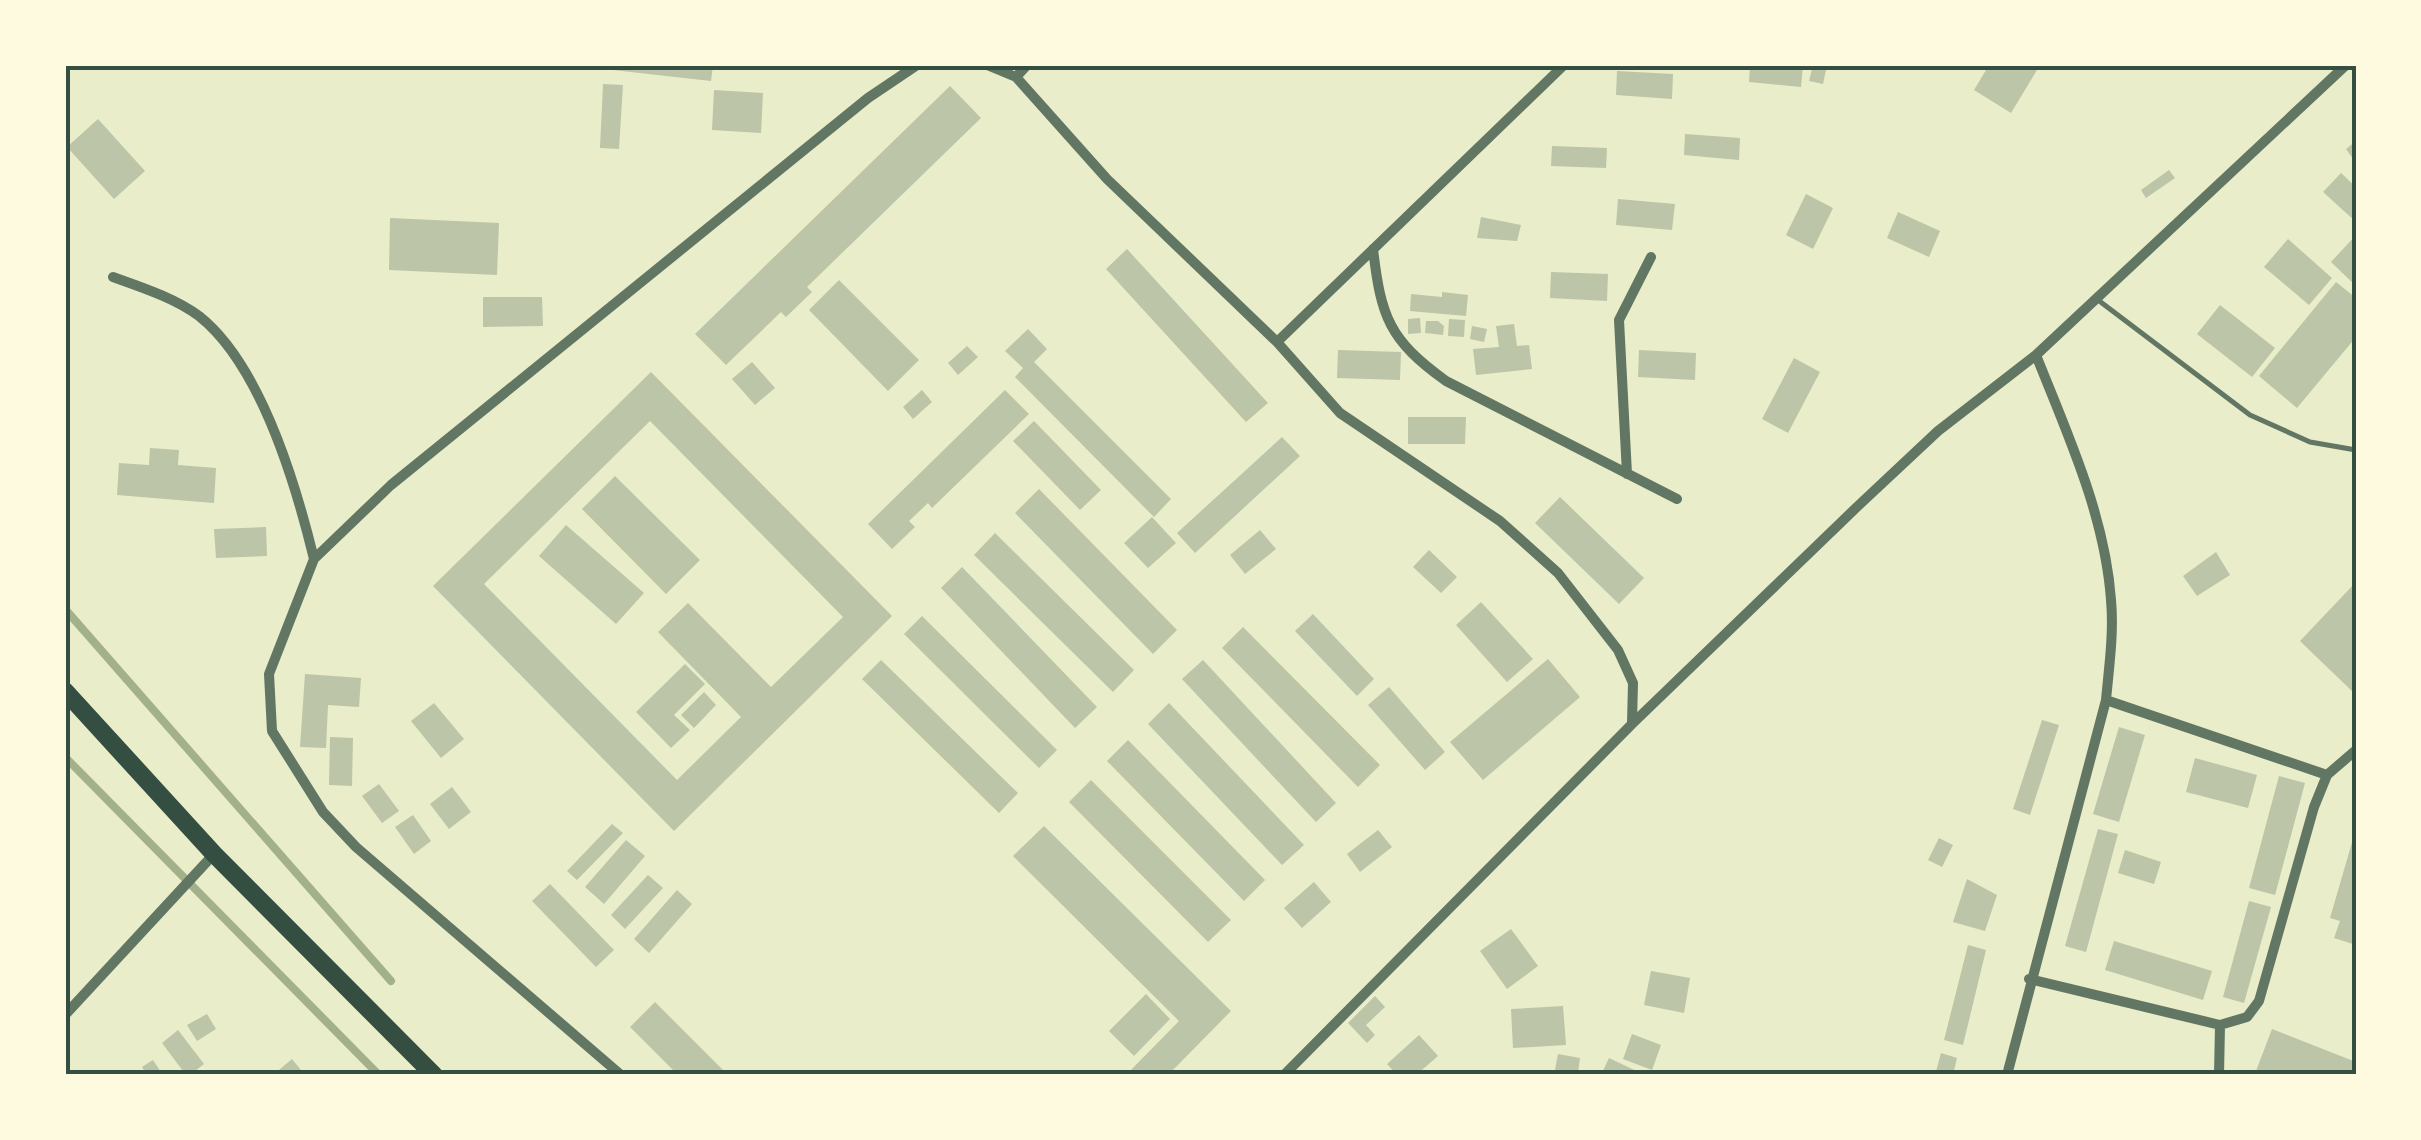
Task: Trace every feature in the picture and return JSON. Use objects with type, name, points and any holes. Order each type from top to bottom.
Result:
[{"type":"main road","points":[[65,690],[214,854],[434,1075]]},
{"type":"street","points":[[621,1075],[356,847],[323,812],[272,730],[269,674],[314,559],[390,485],[868,98],[917,65]]},
{"type":"street","points":[[987,65],[1016,77],[1107,179],[1277,342],[1340,413],[1500,521],[1558,573],[1618,650],[1633,683],[1632,724]]},
{"type":"street","points":[[1016,77],[1027,65]]},
{"type":"street","points":[[1277,342],[1564,65]]},
{"type":"street","points":[[1284,1075],[1632,724],[1938,432],[2036,356],[2346,65]]},
{"type":"street","points":[[1373,249],[1380,305],[1394,336],[1417,360],[1446,380],[1676,499]]},
{"type":"street","points":[[1627,474],[1619,320],[1651,257]]},
{"type":"street","points":[[114,277],[194,312],[225,345],[257,398],[293,474],[314,559]]},
{"type":"street","points":[[2007,1075],[2029,979],[2106,700],[2111,598],[2082,469],[2036,356]]},
{"type":"street","points":[[2106,700],[2327,775]]},
{"type":"street","points":[[2029,979],[2220,1026],[2247,1017],[2259,1001],[2327,775],[2356,750]]},
{"type":"street","points":[[65,1015],[214,854]]},
{"type":"street","points":[[2219,1075],[2220,1026]]},
{"type":"lane","points":[[2096,298],[2250,415],[2310,442],[2356,450]]},
{"type":"building","points":[[613,65],[713,65],[711,81],[613,70]]},
{"type":"building","points":[[1750,65],[1803,65],[1801,87],[1749,82]]},
{"type":"building","points":[[1813,65],[1827,65],[1823,84],[1809,81]]},
{"type":"building","points":[[1989,65],[2040,65],[2011,113],[1974,90]]},
{"type":"building","points":[[1617,71],[1673,74],[1672,99],[1616,95]]},
{"type":"building","points":[[603,84],[623,85],[619,149],[600,148]]},
{"type":"building","points":[[950,86],[981,118],[807,287],[812,292],[786,317],[781,312],[726,365],[695,334]]},
{"type":"building","points":[[714,90],[763,93],[761,133],[712,130]]},
{"type":"building","points":[[98,119],[145,171],[114,199],[67,147]]},
{"type":"building","points":[[1685,134],[1740,138],[1739,160],[1684,155]]},
{"type":"building","points":[[2356,141],[2356,163],[2346,149]]},
{"type":"building","points":[[1552,146],[1607,148],[1606,168],[1551,166]]},
{"type":"building","points":[[2169,170],[2175,178],[2146,198],[2141,190]]},
{"type":"building","points":[[2341,173],[2356,187],[2356,222],[2323,192]]},
{"type":"building","points":[[1806,194],[1833,208],[1813,249],[1786,235]]},
{"type":"building","points":[[1618,199],[1675,204],[1672,230],[1616,225]]},
{"type":"building","points":[[1898,212],[1940,231],[1929,257],[1887,238]]},
{"type":"building","points":[[1481,217],[1521,225],[1517,241],[1477,238]]},
{"type":"building","points":[[390,218],[499,223],[497,275],[389,270]]},
{"type":"building","points":[[2356,235],[2356,286],[2331,262]]},
{"type":"building","points":[[2288,239],[2332,278],[2309,305],[2264,267]]},
{"type":"building","points":[[1127,249],[1268,403],[1246,422],[1106,269]]},
{"type":"building","points":[[1551,272],[1608,274],[1607,301],[1550,298]]},
{"type":"building","points":[[839,280],[919,360],[888,391],[809,310]]},
{"type":"building","points":[[2336,282],[2356,298],[2356,337],[2297,408],[2259,376]]},
{"type":"building","points":[[1442,292],[1468,295],[1466,316],[1410,311],[1411,294],[1442,297]]},
{"type":"building","points":[[483,297],[542,297],[543,326],[483,327]]},
{"type":"building","points":[[2220,305],[2275,348],[2252,377],[2197,334]]},
{"type":"building","points":[[1420,318],[1421,333],[1408,334],[1408,319]]},
{"type":"building","points":[[1449,319],[1465,320],[1464,337],[1448,336]]},
{"type":"building","points":[[1426,321],[1438,321],[1444,326],[1443,335],[1425,333]]},
{"type":"building","points":[[1514,324],[1517,346],[1529,345],[1532,369],[1476,375],[1473,349],[1499,347],[1496,326]]},
{"type":"building","points":[[1472,326],[1487,329],[1484,342],[1470,339]]},
{"type":"building","points":[[1028,329],[1047,349],[1034,362],[1171,499],[1154,517],[1015,377],[1023,368],[1005,351]]},
{"type":"building","points":[[967,346],[978,357],[958,375],[948,363]]},
{"type":"building","points":[[1338,350],[1401,352],[1400,380],[1337,378]]},
{"type":"building","points":[[1639,350],[1696,353],[1695,380],[1638,377]]},
{"type":"building","points":[[1794,358],[1820,372],[1788,433],[1762,419]]},
{"type":"building","points":[[752,362],[775,388],[755,405],[732,379]]},
{"type":"building","points":[[651,372],[892,616],[674,831],[433,586]],"holes":[[[650,421],[843,617],[771,687],[688,603],[658,632],[741,717],[677,780],[484,584]]]},
{"type":"building","points":[[922,390],[932,402],[913,419],[903,407]]},
{"type":"building","points":[[1005,390],[1029,414],[932,508],[928,503],[909,521],[915,527],[892,549],[868,524]]},
{"type":"building","points":[[1408,417],[1466,417],[1465,444],[1408,444]]},
{"type":"building","points":[[1034,421],[1101,490],[1080,510],[1013,441]]},
{"type":"building","points":[[1282,437],[1300,456],[1195,553],[1177,533]]},
{"type":"building","points":[[150,448],[179,450],[178,465],[216,468],[214,503],[117,495],[119,463],[149,465]]},
{"type":"building","points":[[615,476],[700,560],[666,594],[582,509]]},
{"type":"building","points":[[1039,489],[1177,630],[1153,654],[1015,513]]},
{"type":"building","points":[[1560,497],[1644,578],[1619,604],[1535,523]]},
{"type":"building","points":[[1152,517],[1176,543],[1148,568],[1124,543]]},
{"type":"building","points":[[566,525],[644,593],[616,624],[539,556]]},
{"type":"building","points":[[266,527],[267,556],[216,558],[214,529]]},
{"type":"building","points":[[1260,530],[1276,549],[1245,574],[1230,555]]},
{"type":"building","points":[[995,533],[1134,670],[1113,692],[974,555]]},
{"type":"building","points":[[1429,550],[1457,577],[1441,593],[1413,567]]},
{"type":"building","points":[[2216,552],[2230,575],[2197,596],[2183,576]]},
{"type":"building","points":[[962,567],[1097,707],[1075,728],[941,588]]},
{"type":"building","points":[[2356,582],[2356,695],[2300,641]]},
{"type":"building","points":[[1481,602],[1533,659],[1507,682],[1456,625]]},
{"type":"building","points":[[1313,614],[1374,679],[1357,696],[1295,631]]},
{"type":"building","points":[[922,616],[1057,750],[1039,768],[904,634]]},
{"type":"building","points":[[1243,627],[1380,765],[1358,787],[1222,648]]},
{"type":"building","points":[[1548,659],[1580,697],[1483,780],[1450,742]]},
{"type":"building","points":[[881,660],[1018,793],[999,813],[862,679]]},
{"type":"building","points":[[1203,660],[1336,803],[1316,822],[1182,679]]},
{"type":"building","points":[[685,664],[705,684],[674,715],[690,730],[671,748],[636,712]]},
{"type":"building","points":[[305,674],[361,678],[359,707],[328,705],[326,748],[300,747]]},
{"type":"building","points":[[1389,687],[1445,752],[1425,770],[1368,705]]},
{"type":"building","points":[[704,692],[716,705],[694,728],[681,715]]},
{"type":"building","points":[[434,703],[464,739],[441,758],[411,721]]},
{"type":"building","points":[[1169,703],[1304,845],[1282,865],[1148,724]]},
{"type":"building","points":[[2042,720],[2059,725],[2030,815],[2013,809]]},
{"type":"building","points":[[2119,727],[2145,735],[2119,822],[2093,814]]},
{"type":"building","points":[[330,737],[353,738],[352,786],[329,785]]},
{"type":"building","points":[[1128,740],[1265,880],[1244,901],[1107,761]]},
{"type":"building","points":[[2195,758],[2257,775],[2248,808],[2186,792]]},
{"type":"building","points":[[2279,776],[2305,783],[2275,895],[2249,888]]},
{"type":"building","points":[[1091,780],[1231,920],[1208,942],[1069,802]]},
{"type":"building","points":[[379,784],[399,811],[382,823],[362,796]]},
{"type":"building","points":[[452,787],[471,812],[449,829],[430,804]]},
{"type":"building","points":[[413,815],[431,841],[414,854],[395,827]]},
{"type":"building","points":[[612,824],[623,833],[577,880],[567,871]]},
{"type":"building","points":[[1044,826],[1231,1011],[1168,1075],[1126,1075],[1179,1021],[1013,856]]},
{"type":"building","points":[[2098,829],[2118,834],[2086,952],[2065,946]]},
{"type":"building","points":[[1378,830],[1392,847],[1360,872],[1347,854]]},
{"type":"building","points":[[2355,832],[2356,945],[2334,938],[2340,921],[2330,918]]},
{"type":"building","points":[[1939,838],[1953,845],[1942,867],[1928,860]]},
{"type":"building","points":[[626,840],[645,856],[604,904],[585,887]]},
{"type":"building","points":[[2125,850],[2161,862],[2154,884],[2118,873]]},
{"type":"building","points":[[648,875],[663,888],[625,929],[611,915]]},
{"type":"building","points":[[1967,879],[1997,895],[1985,931],[1953,922]]},
{"type":"building","points":[[1314,882],[1331,902],[1302,928],[1284,908]]},
{"type":"building","points":[[550,884],[614,950],[596,967],[532,901]]},
{"type":"building","points":[[677,890],[692,904],[649,953],[634,939]]},
{"type":"building","points":[[2249,901],[2271,907],[2244,1003],[2223,997]]},
{"type":"building","points":[[1511,929],[1538,966],[1507,989],[1480,951]]},
{"type":"building","points":[[2114,941],[2212,971],[2203,1000],[2105,970]]},
{"type":"building","points":[[1968,945],[1986,950],[1963,1045],[1944,1040]]},
{"type":"building","points":[[1651,971],[1690,978],[1684,1013],[1644,1005]]},
{"type":"building","points":[[1146,994],[1170,1019],[1134,1056],[1109,1031]]},
{"type":"building","points":[[1375,996],[1385,1007],[1366,1025],[1375,1035],[1367,1043],[1348,1023]]},
{"type":"building","points":[[655,1002],[728,1075],[678,1075],[630,1027]]},
{"type":"building","points":[[1563,1006],[1566,1045],[1513,1048],[1511,1009]]},
{"type":"building","points":[[207,1014],[216,1029],[197,1041],[187,1025]]},
{"type":"building","points":[[2272,1029],[2356,1062],[2356,1075],[2267,1075],[2256,1071]]},
{"type":"building","points":[[178,1030],[204,1064],[190,1075],[186,1075],[162,1043]]},
{"type":"building","points":[[1632,1034],[1661,1045],[1652,1070],[1623,1059]]},
{"type":"building","points":[[1419,1035],[1438,1056],[1416,1075],[1397,1075],[1387,1064]]},
{"type":"building","points":[[1941,1053],[1957,1058],[1953,1075],[1935,1075]]},
{"type":"building","points":[[1558,1054],[1580,1058],[1578,1073],[1555,1070]]},
{"type":"building","points":[[1609,1058],[1645,1075],[1601,1075]]},
{"type":"building","points":[[292,1059],[305,1075],[273,1075]]},
{"type":"building","points":[[153,1060],[163,1075],[147,1075],[142,1067]]},
{"type":"waterway","points":[[65,609],[391,981]]},
{"type":"waterway","points":[[65,757],[379,1075]]}]
